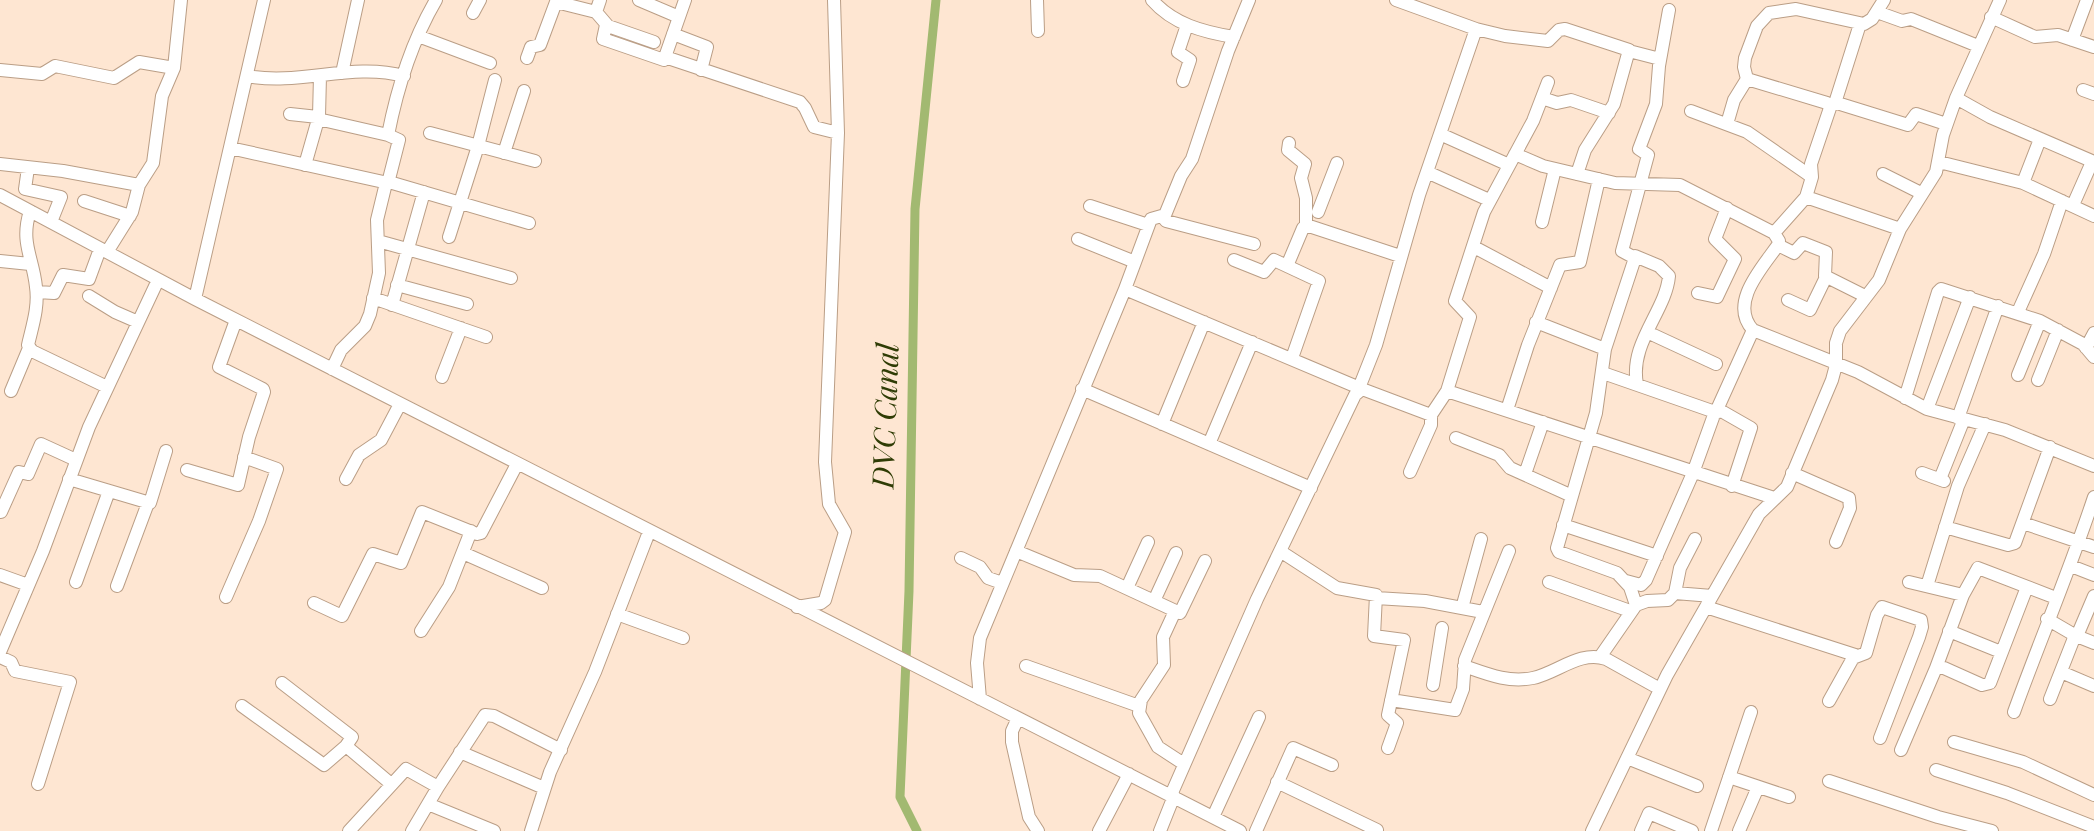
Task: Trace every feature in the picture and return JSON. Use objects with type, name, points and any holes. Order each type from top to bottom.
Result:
[{"type":"street","points":[[37,292],[54,293],[63,275],[89,279],[104,251],[130,216],[139,185],[153,163],[162,96],[174,68],[181,0]]},
{"type":"street","points":[[195,299],[264,0]]},
{"type":"street","points":[[342,73],[358,0]]},
{"type":"street","points":[[388,135],[398,91],[418,36],[436,0]]},
{"type":"street","points":[[473,13],[480,0]]},
{"type":"street","points":[[639,0],[679,17]]},
{"type":"street","points":[[527,58],[531,47],[540,45],[556,2],[598,6],[606,25],[603,39],[661,60],[665,57],[685,0]]},
{"type":"street","points":[[797,607],[825,600],[845,530],[829,504],[825,462],[838,133],[834,0]]},
{"type":"street","points":[[1037,0],[1038,31]]},
{"type":"street","points":[[1152,0],[1174,20],[1234,37]]},
{"type":"street","points":[[976,696],[980,638],[1125,289],[1148,225],[1152,217],[1165,215],[1192,159],[1249,0]]},
{"type":"street","points":[[1396,0],[1476,29],[1505,36],[1548,41],[1559,30],[1565,29],[1660,59]]},
{"type":"street","points":[[1727,124],[1734,100],[1747,79],[1745,58],[1757,26],[1769,13],[1796,9],[1860,24],[1868,22],[1884,0]]},
{"type":"street","points":[[1592,831],[1660,689],[1709,602],[1759,514],[1787,487],[1836,365],[1834,353],[1840,331],[1885,269],[1900,229],[1939,162],[1946,124],[2000,0]]},
{"type":"street","points":[[2072,40],[2087,0]]},
{"type":"street","points":[[1637,384],[1638,358],[1669,276],[1659,266],[1622,251],[1648,155],[1639,149],[1656,104],[1669,10]]},
{"type":"street","points":[[1877,12],[1902,21],[1913,20],[1978,46]]},
{"type":"street","points":[[1991,17],[2035,37],[2052,34],[2094,47]]},
{"type":"street","points":[[1860,24],[1811,164],[1812,177],[1806,197],[1776,239],[1750,286],[1746,297],[1746,319],[1753,330],[1858,372],[1927,409],[1985,424],[2094,466]]},
{"type":"street","points":[[606,25],[654,42]]},
{"type":"street","points":[[1183,81],[1190,61],[1178,52],[1187,25]]},
{"type":"street","points":[[1160,831],[1184,764],[1280,551],[1360,388],[1379,336],[1427,172],[1476,29]]},
{"type":"street","points":[[673,34],[707,47],[701,70]]},
{"type":"street","points":[[418,36],[490,63]]},
{"type":"street","points":[[1577,174],[1585,150],[1614,104],[1629,51]]},
{"type":"street","points":[[665,57],[800,102],[814,127],[838,133]]},
{"type":"street","points":[[0,70],[42,74],[55,66],[114,78],[139,62],[174,68]]},
{"type":"street","points":[[247,76],[286,80],[382,71],[404,76]]},
{"type":"street","points":[[305,165],[318,118],[320,76]]},
{"type":"street","points":[[1747,79],[1908,125],[1916,114],[1946,124]]},
{"type":"street","points":[[449,237],[495,80]]},
{"type":"street","points":[[1410,472],[1431,425],[1431,415],[1447,391],[1470,317],[1455,301],[1489,200],[1512,160],[1548,82]]},
{"type":"street","points":[[504,153],[524,91]]},
{"type":"street","points":[[1542,98],[1557,103],[1571,100],[1609,113]]},
{"type":"street","points":[[1956,98],[2093,162],[2068,203],[2018,312]]},
{"type":"street","points":[[1691,111],[1755,137],[1812,177]]},
{"type":"street","points":[[290,114],[318,118],[399,140],[377,220],[379,273],[365,326],[341,350],[332,369]]},
{"type":"street","points":[[430,133],[535,161]]},
{"type":"street","points":[[1440,134],[1512,160],[1599,179],[1640,185],[1680,185],[1727,208],[1794,253],[1803,243],[1826,252],[1826,277],[1810,310],[1788,300]]},
{"type":"street","points":[[2023,183],[2040,139]]},
{"type":"street","points":[[1287,266],[1306,226],[1306,198],[1301,178],[1305,164],[1288,150],[1289,143]]},
{"type":"street","points":[[230,148],[387,182],[529,223]]},
{"type":"street","points":[[1939,162],[2023,183],[2094,216]]},
{"type":"street","points":[[1318,212],[1337,163]]},
{"type":"street","points":[[0,164],[63,171],[139,185]]},
{"type":"street","points":[[28,168],[25,189],[61,197],[51,222]]},
{"type":"street","points":[[1542,222],[1555,169]]},
{"type":"street","points":[[1427,172],[1489,200]]},
{"type":"street","points":[[1883,174],[1921,193]]},
{"type":"street","points":[[1507,410],[1536,322],[1560,265],[1580,262],[1599,179]]},
{"type":"street","points":[[392,305],[424,192]]},
{"type":"street","points":[[0,195],[158,280],[649,532],[1240,831]]},
{"type":"street","points":[[1806,197],[1900,229]]},
{"type":"street","points":[[84,201],[130,216]]},
{"type":"street","points":[[1090,206],[1148,225]]},
{"type":"street","points":[[1698,293],[1716,298],[1735,259],[1715,239],[1727,208]]},
{"type":"street","points":[[11,391],[29,348],[37,292],[24,234],[30,211]]},
{"type":"street","points":[[1162,216],[1166,221],[1254,244]]},
{"type":"street","points":[[1306,226],[1353,238],[1400,256]]},
{"type":"street","points":[[1078,239],[1135,262]]},
{"type":"street","points":[[378,241],[511,278]]},
{"type":"street","points":[[1474,247],[1551,288]]},
{"type":"street","points":[[1635,256],[1605,349],[1603,373],[1557,548],[1559,552],[1610,570],[1626,581],[1644,584],[1693,473],[1715,412],[1753,330]]},
{"type":"street","points":[[1234,260],[1264,272],[1272,260],[1319,282],[1292,358]]},
{"type":"street","points":[[0,261],[30,264]]},
{"type":"street","points":[[1826,277],[1865,296]]},
{"type":"street","points":[[38,784],[70,682],[15,671],[11,662],[0,654],[76,460],[158,280]]},
{"type":"street","points":[[397,285],[467,304]]},
{"type":"street","points":[[1125,289],[1431,415]]},
{"type":"street","points":[[1905,398],[1938,292],[1946,289],[2040,321],[2090,352],[2094,333]]},
{"type":"street","points":[[89,296],[138,322]]},
{"type":"street","points":[[1927,409],[1970,297]]},
{"type":"street","points":[[373,298],[486,337]]},
{"type":"street","points":[[1940,479],[1998,306]]},
{"type":"street","points":[[187,470],[237,486],[264,391],[219,367],[236,320]]},
{"type":"street","points":[[2018,375],[2040,321]]},
{"type":"street","points":[[1162,424],[1204,322]]},
{"type":"street","points":[[1536,322],[1605,349]]},
{"type":"street","points":[[442,377],[461,328]]},
{"type":"street","points":[[2038,380],[2058,330]]},
{"type":"street","points":[[1647,332],[1716,364]]},
{"type":"street","points":[[1209,444],[1252,342]]},
{"type":"street","points":[[29,348],[107,387]]},
{"type":"street","points":[[1603,373],[1715,412],[1751,428],[1732,486]]},
{"type":"street","points":[[1082,389],[1311,488]]},
{"type":"street","points":[[1447,391],[1774,498]]},
{"type":"street","points":[[346,479],[359,455],[381,440],[400,404]]},
{"type":"street","points":[[1525,474],[1543,422]]},
{"type":"street","points":[[1927,586],[1958,486],[1985,424]]},
{"type":"street","points":[[1456,438],[1499,455],[1507,465],[1572,496]]},
{"type":"street","points":[[1,512],[19,472],[28,474],[41,444],[76,460]]},
{"type":"street","points":[[1945,527],[2008,545],[2015,543],[2050,447]]},
{"type":"street","points":[[117,586],[151,501],[166,451]]},
{"type":"street","points":[[226,597],[259,521],[277,469],[244,457]]},
{"type":"street","points":[[314,603],[342,616],[373,554],[401,563],[422,512],[481,533],[517,464]]},
{"type":"street","points":[[1792,473],[1849,498],[1850,508],[1836,542]]},
{"type":"street","points":[[1922,473],[1958,486]]},
{"type":"street","points":[[69,479],[148,503]]},
{"type":"street","points":[[76,582],[109,491]]},
{"type":"street","points":[[2014,712],[2093,502]]},
{"type":"street","points":[[2023,523],[2094,547]]},
{"type":"street","points":[[1563,525],[1657,556]]},
{"type":"street","points":[[421,631],[449,587],[471,531]]},
{"type":"street","points":[[531,831],[544,788],[649,532]]},
{"type":"street","points":[[1462,608],[1481,539]]},
{"type":"street","points":[[1549,582],[1633,608],[1668,600],[1675,593],[1680,568],[1695,539]]},
{"type":"street","points":[[1127,588],[1148,542]]},
{"type":"street","points":[[1016,551],[1070,573],[1100,576],[1181,612],[1205,561]]},
{"type":"street","points":[[1280,551],[1337,588],[1375,595],[1376,598],[1411,600],[1483,612]]},
{"type":"street","points":[[1391,700],[1455,710],[1463,689],[1464,663],[1509,551]]},
{"type":"street","points":[[463,553],[542,588]]},
{"type":"street","points":[[1154,601],[1176,553]]},
{"type":"street","points":[[961,558],[980,567],[988,578],[1002,583]]},
{"type":"street","points":[[2071,566],[2094,575]]},
{"type":"street","points":[[1901,750],[1963,595],[1978,568],[2056,598]]},
{"type":"street","points":[[0,575],[28,585]]},
{"type":"street","points":[[1600,657],[1633,608],[1626,581]]},
{"type":"street","points":[[1909,582],[1963,595]]},
{"type":"street","points":[[1936,668],[1944,668],[1986,685],[1990,683],[2027,587]]},
{"type":"street","points":[[1675,593],[1709,602],[1855,655],[1866,653],[1882,607],[1921,620],[1919,637],[1880,738]]},
{"type":"street","points":[[2050,699],[2094,596]]},
{"type":"street","points":[[1376,598],[1374,636],[1404,640],[1388,716],[1397,723],[1388,748]]},
{"type":"street","points":[[1175,611],[1163,637],[1164,665],[1139,706],[1141,718],[1158,747],[1184,764]]},
{"type":"street","points":[[617,614],[683,638]]},
{"type":"street","points":[[2047,619],[2094,643]]},
{"type":"street","points":[[1433,685],[1442,628]]},
{"type":"street","points":[[1949,631],[2001,652]]},
{"type":"street","points":[[1919,637],[1944,647]]},
{"type":"street","points":[[1829,701],[1855,655]]},
{"type":"street","points":[[1438,656],[1464,663],[1495,677],[1525,679],[1545,675],[1569,662],[1600,657],[1660,689]]},
{"type":"street","points":[[1026,666],[1139,706]]},
{"type":"street","points":[[2061,672],[2094,686]]},
{"type":"street","points":[[242,706],[325,766],[352,737],[282,683]]},
{"type":"street","points":[[1711,831],[1751,712]]},
{"type":"street","points":[[412,831],[482,717],[489,715],[561,750]]},
{"type":"street","points":[[1213,817],[1259,717]]},
{"type":"street","points":[[1018,718],[1012,731],[1012,742],[1029,817],[1038,831]]},
{"type":"street","points":[[1954,742],[2023,762],[2094,795]]},
{"type":"street","points":[[346,746],[390,783]]},
{"type":"street","points":[[1256,831],[1293,748],[1332,765]]},
{"type":"street","points":[[460,752],[544,788]]},
{"type":"street","points":[[1627,758],[1697,786]]},
{"type":"street","points":[[353,830],[390,783],[406,769],[438,787]]},
{"type":"street","points":[[1936,770],[2030,801],[2094,827]]},
{"type":"street","points":[[1099,831],[1129,774]]},
{"type":"street","points":[[1729,777],[1789,797]]},
{"type":"street","points":[[1829,781],[1926,814],[1992,831]]},
{"type":"street","points":[[1277,782],[1377,830]]},
{"type":"street","points":[[1739,831],[1758,787]]},
{"type":"street","points":[[428,804],[494,831]]},
{"type":"street","points":[[1641,831],[1649,813],[1690,831]]},
{"type":"waterway","name":"DVC Canal","points":[[917,831],[900,797],[909,591],[915,209],[936,0]]}]
